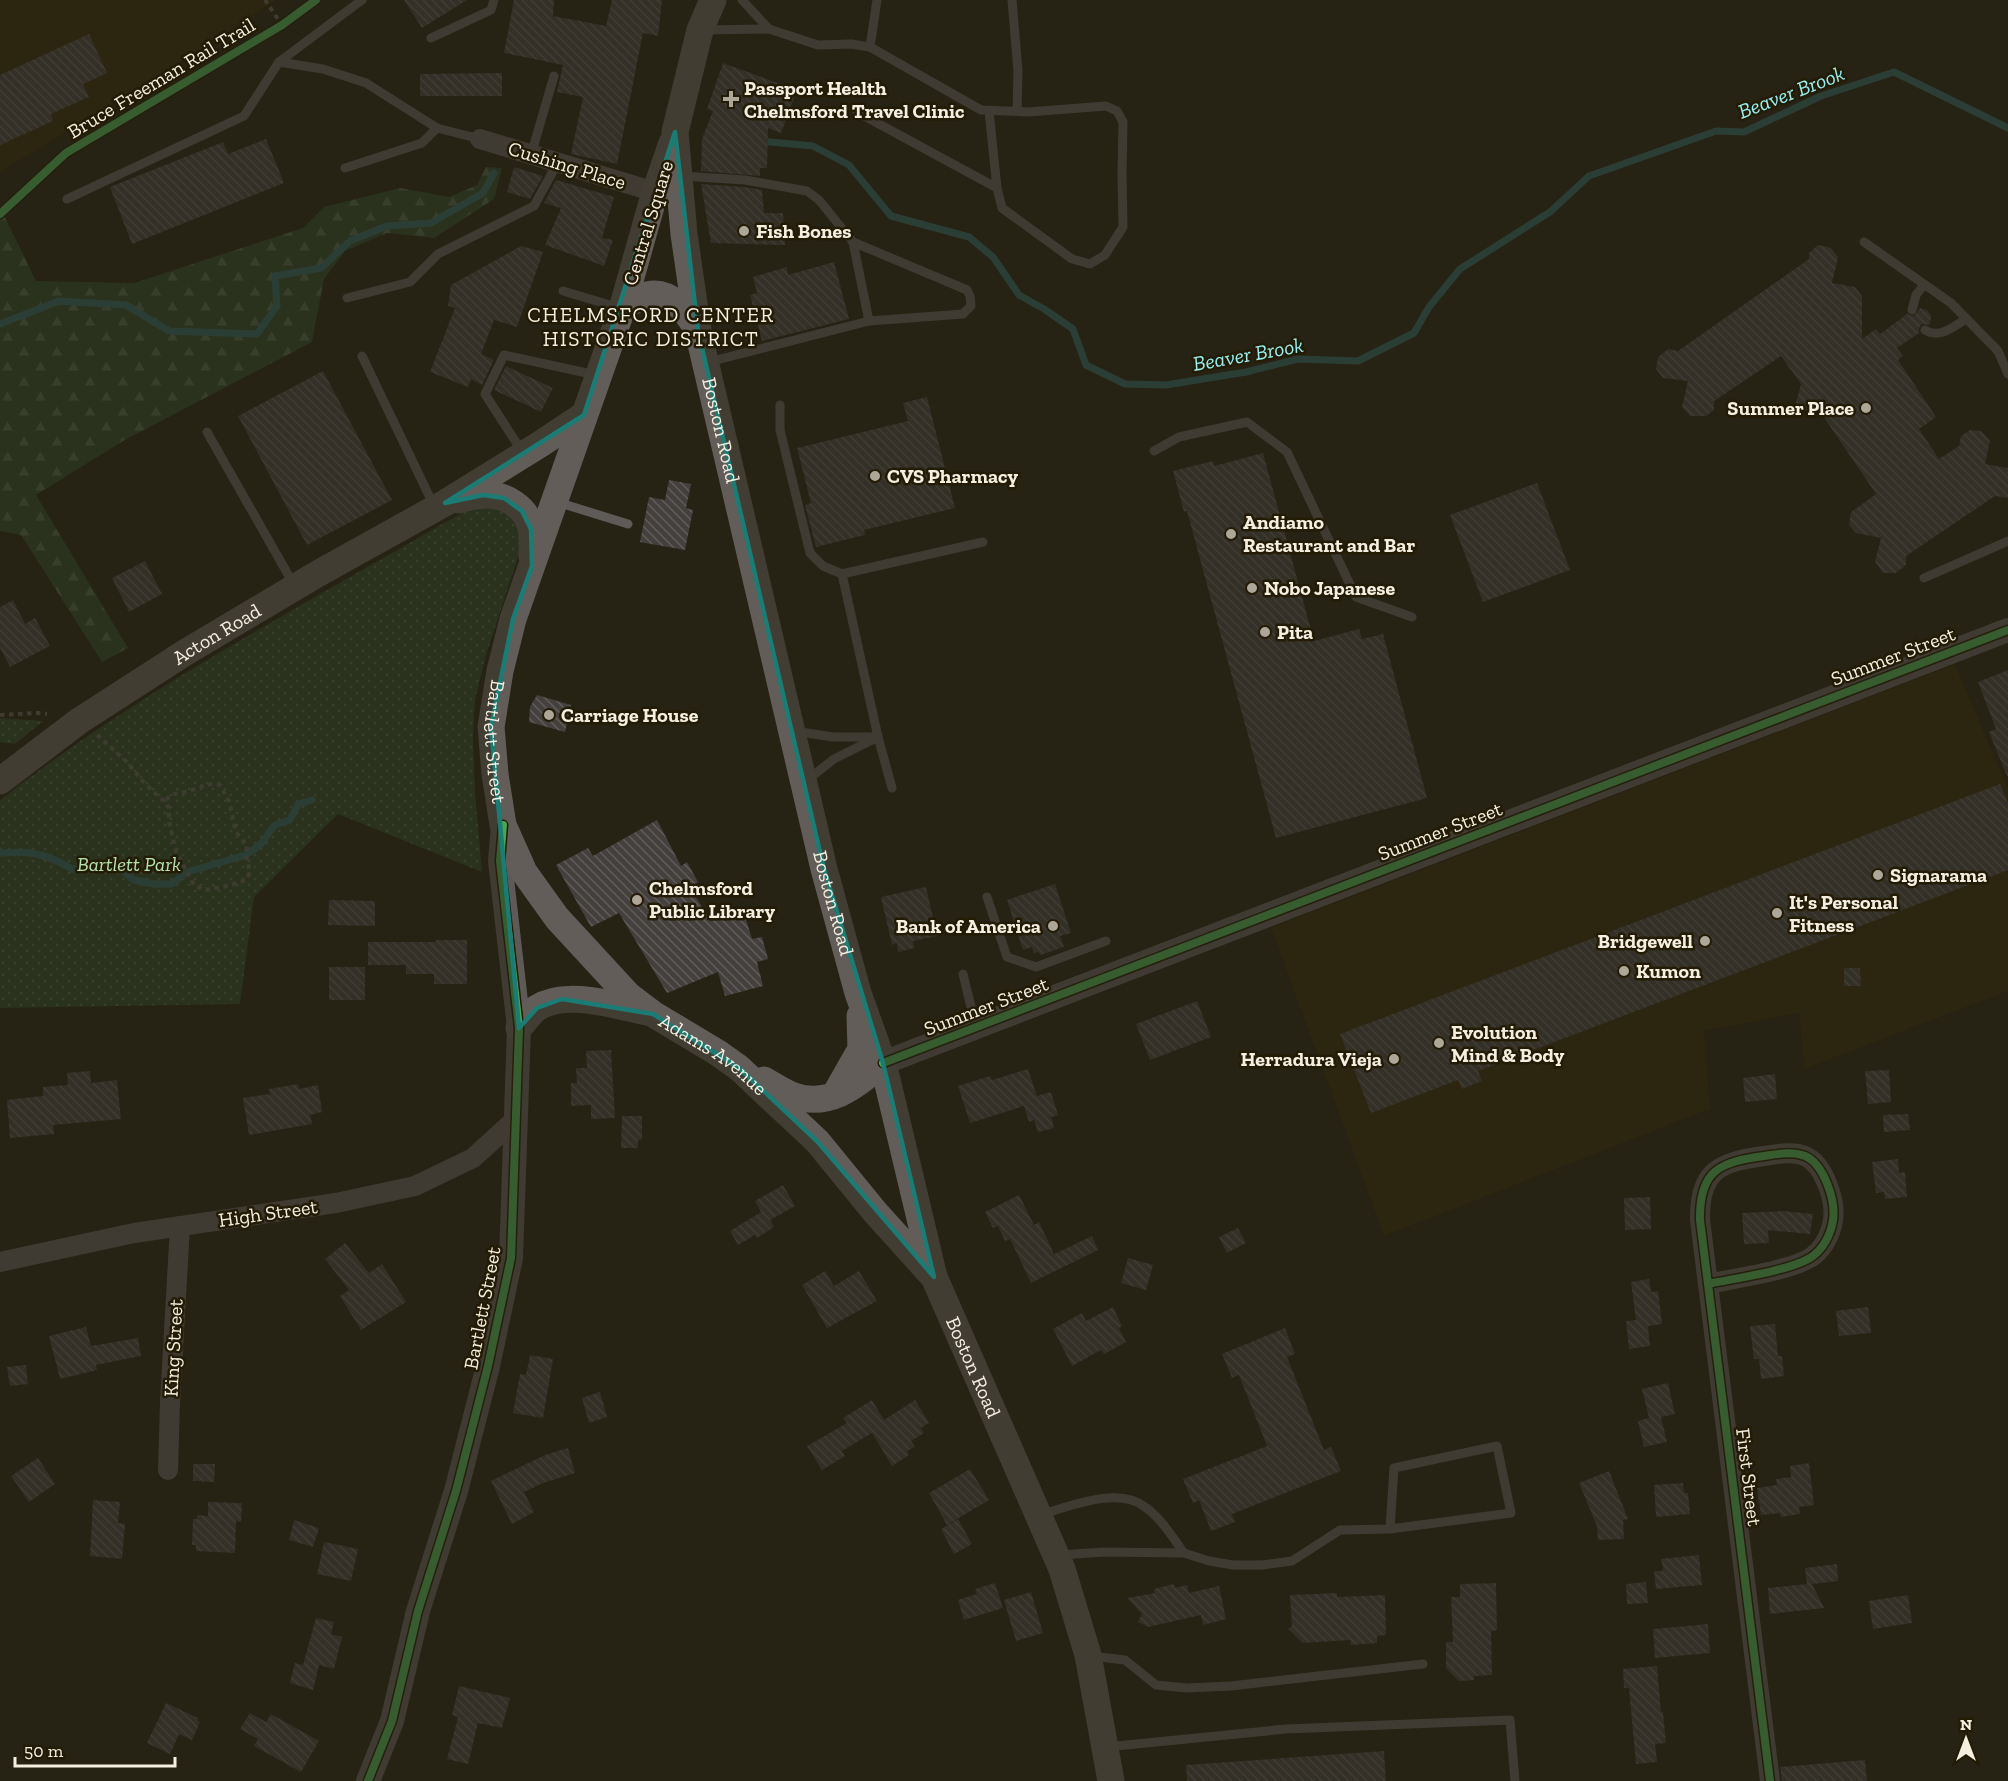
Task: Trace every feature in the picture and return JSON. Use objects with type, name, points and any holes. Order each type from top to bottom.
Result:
[{"type":"main road","points":[[695,0],[700,30]]},
{"type":"main road","name":"Boston Road","points":[[713,0],[700,30],[675,132],[684,234],[706,363],[824,869],[858,993],[883,1063],[934,1277],[1056,1556],[1088,1655],[1111,1781]]},
{"type":"main road","name":"Central Square","points":[[584,415],[622,309],[655,192],[675,132]]},
{"type":"main road","points":[[622,309],[645,295],[657,294],[672,300],[686,311],[699,331]]},
{"type":"main road","name":"Acton Road","points":[[0,781],[79,721],[186,652],[440,506],[584,415]]},
{"type":"main road","name":"Bartlett Street","points":[[503,825],[491,727],[500,671],[513,619],[584,415]]},
{"type":"main road","name":"Acton Road","points":[[440,506],[483,495],[493,495],[514,503],[528,519],[531,529],[532,566]]},
{"type":"main road","name":"Adams Avenue","points":[[503,825],[524,872],[557,918],[628,996],[739,1068],[817,1141],[875,1212],[934,1277]]},
{"type":"main road","points":[[833,1097],[861,1049],[858,993]]},
{"type":"main road","points":[[519,1028],[537,1008],[562,999],[592,1001],[653,1014]]},
{"type":"main road","points":[[739,1068],[793,1096],[815,1100],[833,1097],[850,1090],[883,1063]]},
{"type":"street","name":"Cushing Place","points":[[480,139],[655,192]]},
{"type":"street","name":"Summer Street","points":[[883,1063],[2008,630]]},
{"type":"street","name":"Bartlett Street","points":[[368,1781],[392,1721],[418,1611],[456,1491],[488,1366],[511,1258],[519,1028],[500,861],[503,825]]},
{"type":"street","name":"High Street","points":[[0,1262],[134,1233],[336,1203],[416,1186],[473,1158],[517,1118]]},
{"type":"street","name":"First Street","points":[[1708,1284],[1794,1265],[1812,1257],[1822,1247],[1831,1232],[1834,1217],[1828,1183],[1821,1168],[1814,1161],[1788,1152],[1735,1160],[1716,1171],[1708,1179],[1703,1189],[1700,1207],[1708,1284],[1770,1781]]},
{"type":"street","name":"King Street","points":[[168,1470],[180,1226]]},
{"type":"lane","points":[[67,199],[244,116],[279,62],[363,0]]},
{"type":"lane","points":[[430,38],[491,10],[494,0]]},
{"type":"lane","points":[[742,0],[769,29]]},
{"type":"lane","points":[[870,47],[877,0]]},
{"type":"lane","points":[[1012,0],[1018,71],[1017,111]]},
{"type":"lane","points":[[700,30],[769,29],[818,45],[851,44],[870,47],[981,110],[1017,111],[1106,106],[1117,111],[1123,122],[1123,227],[1105,255],[1090,264],[1072,259],[1002,208],[997,188],[989,111]]},
{"type":"lane","points":[[279,62],[323,69],[366,83],[437,128],[480,139]]},
{"type":"lane","points":[[531,154],[554,76]]},
{"type":"lane","points":[[857,112],[997,188]]},
{"type":"lane","points":[[345,168],[422,143],[437,128]]},
{"type":"lane","points":[[347,298],[410,282],[438,254],[534,206],[558,162]]},
{"type":"lane","points":[[679,176],[745,180],[807,191],[819,200],[853,242],[869,321]]},
{"type":"lane","points":[[706,363],[869,321],[963,314],[972,306],[967,290],[853,242]]},
{"type":"lane","points":[[1864,242],[1951,303],[1998,351],[2008,374]]},
{"type":"lane","points":[[1912,310],[1916,295],[1924,285]]},
{"type":"lane","points":[[562,291],[622,309]]},
{"type":"lane","points":[[1925,330],[1931,333],[1942,333],[1966,319]]},
{"type":"lane","points":[[524,454],[485,394],[504,355],[598,376]]},
{"type":"lane","points":[[362,356],[440,506]]},
{"type":"lane","points":[[780,405],[780,430],[810,553],[823,566],[842,574],[983,542]]},
{"type":"lane","points":[[1154,451],[1179,437],[1247,422],[1287,452],[1356,597],[1412,617]]},
{"type":"lane","points":[[207,432],[296,587]]},
{"type":"lane","points":[[555,501],[628,524]]},
{"type":"lane","points":[[1923,578],[2008,542]]},
{"type":"lane","points":[[842,574],[878,737],[892,788]]},
{"type":"lane","points":[[791,730],[833,737],[878,737]]},
{"type":"lane","points":[[804,783],[834,759],[878,737]]},
{"type":"lane","points":[[987,897],[1007,957],[1036,967],[1106,941]]},
{"type":"lane","points":[[963,974],[976,1027]]},
{"type":"lane","points":[[1056,1556],[1104,1552],[1184,1553],[1209,1562],[1262,1565],[1292,1562],[1340,1530],[1390,1529],[1511,1513],[1497,1446],[1394,1468],[1390,1529]]},
{"type":"lane","points":[[1038,1515],[1091,1501],[1111,1498],[1131,1499],[1146,1507],[1184,1553]]},
{"type":"lane","points":[[1088,1655],[1125,1660],[1156,1685],[1187,1688],[1231,1686],[1423,1664]]},
{"type":"lane","points":[[1105,1747],[1286,1729],[1510,1720],[1515,1781]]},
{"type":"path","points":[[265,0],[285,24]]},
{"type":"path","points":[[0,716],[38,713],[79,721],[127,762],[169,808],[169,821],[177,852],[194,885],[204,890],[246,880],[250,872],[246,855],[247,845],[236,832],[229,801],[220,785],[207,783],[191,791],[175,793],[164,801]]},
{"type":"highlighted area","points":[[675,132],[698,331],[824,869],[883,1063],[934,1277],[817,1141],[739,1068],[653,1014],[562,999],[537,1008],[519,1028],[491,727],[513,619],[532,566],[531,529],[522,511],[504,498],[483,495],[445,503],[584,415]]},
{"type":"shaded area","points":[[0,0],[276,0],[153,80],[0,172]]},
{"type":"shaded area","points":[[1955,664],[2008,788],[2008,991],[1804,1069],[1799,1013],[1704,1031],[1710,1109],[1384,1236],[1271,928]]},
{"type":"green space","points":[[486,167],[502,168],[494,199],[434,238],[387,233],[345,251],[324,279],[312,342],[123,441],[36,495],[128,648],[102,662],[21,535],[0,531],[0,207],[36,281],[134,283],[303,228],[324,207],[400,188],[449,197],[477,185]]},
{"type":"green space","name":"Bartlett Park","points":[[486,505],[505,514],[516,523],[519,529],[520,546],[486,655],[475,700],[473,738],[475,791],[482,872],[338,814],[254,897],[240,1004],[0,1008],[0,800],[106,724],[217,654],[444,523],[473,507]]},
{"type":"green space","points":[[0,718],[43,721],[15,744],[0,742]]},
{"type":"building","points":[[404,0],[467,0],[422,28]]},
{"type":"building","points":[[514,0],[554,0],[553,16],[606,26],[612,0],[662,0],[658,36],[643,33],[617,164],[571,154],[583,97],[557,92],[563,65],[504,53]]},
{"type":"building","points":[[89,34],[107,73],[83,84],[89,97],[51,114],[53,121],[0,145],[0,75]]},
{"type":"building","points":[[723,63],[797,90],[781,133],[768,128],[767,168],[760,168],[760,176],[701,171],[702,139],[713,111],[707,109]]},
{"type":"building","points":[[502,73],[502,96],[420,96],[420,74]]},
{"type":"building","points":[[266,139],[284,183],[132,244],[110,187],[223,142],[228,154]]},
{"type":"building","points":[[514,167],[543,176],[530,199],[507,192]]},
{"type":"building","points":[[556,180],[614,197],[602,238],[613,240],[604,266],[545,245],[561,208],[544,203]]},
{"type":"building","points":[[701,184],[762,190],[764,213],[783,213],[785,245],[711,243]]},
{"type":"building","name":"Summer Place","points":[[1818,245],[1831,248],[1838,257],[1832,283],[1855,287],[1862,296],[1862,339],[1876,329],[1880,334],[1907,314],[1914,316],[1920,308],[1927,310],[1931,315],[1930,325],[1922,324],[1919,333],[1897,348],[1903,356],[1898,360],[1936,417],[1919,429],[1939,459],[1959,446],[1961,436],[1970,430],[1981,431],[1990,441],[1985,464],[2008,468],[2008,498],[1995,496],[1906,556],[1906,565],[1896,573],[1883,573],[1875,562],[1881,538],[1856,533],[1849,525],[1851,512],[1876,494],[1819,410],[1804,411],[1796,403],[1801,384],[1781,356],[1714,401],[1714,410],[1706,416],[1690,416],[1682,407],[1688,381],[1663,378],[1656,369],[1658,357],[1668,349],[1678,351],[1809,259],[1809,253]]},
{"type":"building","points":[[521,246],[543,252],[517,327],[494,320],[481,354],[494,360],[482,385],[471,379],[468,387],[430,372],[455,308],[448,306],[451,285]]},
{"type":"building","points":[[834,262],[849,319],[762,341],[750,295],[757,293],[753,277],[787,267],[788,275]]},
{"type":"building","points":[[506,366],[553,388],[541,412],[494,390]]},
{"type":"building","points":[[323,371],[392,500],[307,545],[238,416]]},
{"type":"building","name":"CVS Pharmacy","points":[[927,397],[955,508],[864,530],[865,535],[816,547],[805,505],[811,503],[797,448],[908,421],[903,403]]},
{"type":"building","points":[[1263,453],[1314,641],[1359,629],[1362,639],[1383,634],[1427,798],[1276,838],[1187,511],[1184,512],[1173,471],[1213,461],[1214,466]]},
{"type":"building","points":[[669,480],[691,484],[686,508],[693,510],[685,550],[640,542],[649,497],[665,500]]},
{"type":"building","points":[[1537,483],[1570,570],[1483,602],[1450,515]]},
{"type":"building","points":[[145,561],[162,594],[129,612],[112,578]]},
{"type":"building","points":[[13,600],[25,624],[35,618],[50,646],[10,667],[0,648],[0,607]]},
{"type":"building","points":[[2008,670],[2007,776],[1989,732],[1996,729],[1978,682]]},
{"type":"building","name":"Carriage House","points":[[537,695],[571,705],[565,732],[529,722],[530,707]]},
{"type":"building","points":[[2000,784],[2008,803],[2008,870],[1478,1071],[1482,1081],[1462,1089],[1458,1080],[1371,1113],[1340,1034]]},
{"type":"building","name":"Chelmsford Public Library","points":[[657,820],[681,866],[687,862],[698,882],[690,888],[711,921],[744,913],[752,939],[762,937],[768,959],[757,962],[763,986],[725,996],[718,972],[667,993],[619,913],[591,927],[556,865],[588,848],[593,856]]},
{"type":"building","points":[[1055,884],[1071,933],[1060,936],[1064,947],[1040,955],[1039,952],[1034,953],[1032,947],[1023,950],[1007,900]]},
{"type":"building","points":[[926,887],[937,936],[913,941],[914,948],[898,952],[897,943],[892,945],[881,897]]},
{"type":"building","points":[[329,900],[375,901],[375,926],[328,925]]},
{"type":"building","points":[[436,940],[467,940],[467,984],[434,984],[434,974],[406,974],[406,965],[368,965],[368,942],[436,942]]},
{"type":"building","points":[[329,967],[365,967],[365,1000],[329,1000]]},
{"type":"building","points":[[1844,968],[1860,968],[1861,986],[1844,986]]},
{"type":"building","points":[[1197,1001],[1211,1037],[1150,1060],[1136,1024]]},
{"type":"building","points":[[611,1050],[615,1118],[591,1119],[591,1105],[571,1106],[571,1083],[577,1083],[576,1068],[587,1068],[586,1051]]},
{"type":"building","points":[[1028,1069],[1037,1096],[1051,1092],[1058,1115],[1051,1117],[1054,1128],[1038,1132],[1034,1120],[1029,1122],[1024,1106],[970,1123],[958,1086],[990,1076],[992,1080]]},
{"type":"building","points":[[1889,1070],[1891,1102],[1868,1104],[1865,1071]]},
{"type":"building","points":[[90,1071],[91,1083],[117,1080],[121,1119],[53,1125],[54,1134],[10,1138],[7,1100],[43,1096],[43,1087],[68,1085],[67,1073]]},
{"type":"building","points":[[1775,1074],[1777,1099],[1745,1102],[1743,1078]]},
{"type":"building","points":[[298,1084],[299,1089],[318,1085],[322,1112],[310,1115],[312,1124],[249,1135],[243,1098],[270,1094],[269,1089]]},
{"type":"building","points":[[1908,1114],[1910,1130],[1884,1132],[1883,1115]]},
{"type":"building","points":[[622,1116],[642,1116],[642,1140],[638,1140],[638,1148],[621,1148]]},
{"type":"building","points":[[1898,1159],[1899,1173],[1905,1172],[1907,1197],[1885,1199],[1884,1192],[1876,1193],[1872,1162]]},
{"type":"building","points":[[783,1185],[795,1206],[770,1220],[774,1227],[757,1238],[755,1235],[738,1245],[730,1231],[761,1212],[755,1201]]},
{"type":"building","points":[[1019,1195],[1034,1225],[1039,1222],[1054,1254],[1092,1236],[1098,1250],[1031,1283],[1010,1239],[1005,1241],[998,1226],[993,1228],[985,1212]]},
{"type":"building","points":[[1650,1197],[1651,1229],[1625,1230],[1624,1198]]},
{"type":"building","points":[[1783,1211],[1813,1214],[1810,1234],[1768,1230],[1769,1243],[1744,1244],[1742,1213]]},
{"type":"building","points":[[1238,1228],[1246,1243],[1227,1253],[1219,1237]]},
{"type":"building","points":[[345,1243],[369,1273],[382,1264],[406,1302],[361,1330],[340,1296],[349,1290],[325,1259]]},
{"type":"building","points":[[1128,1258],[1153,1265],[1146,1290],[1121,1283]]},
{"type":"building","points":[[825,1271],[834,1286],[859,1271],[877,1301],[827,1328],[802,1285]]},
{"type":"building","points":[[1649,1279],[1651,1292],[1658,1291],[1662,1324],[1648,1326],[1650,1346],[1629,1349],[1626,1321],[1636,1320],[1631,1282]]},
{"type":"building","points":[[1113,1307],[1122,1326],[1119,1328],[1126,1342],[1104,1354],[1101,1350],[1072,1366],[1053,1329],[1082,1313],[1086,1321]]},
{"type":"building","points":[[1868,1307],[1871,1333],[1839,1336],[1836,1311]]},
{"type":"building","points":[[1775,1324],[1778,1356],[1782,1356],[1784,1376],[1761,1379],[1759,1359],[1754,1359],[1750,1326]]},
{"type":"building","points":[[86,1327],[91,1346],[138,1338],[141,1356],[96,1365],[97,1370],[60,1379],[49,1336]]},
{"type":"building","points":[[1285,1328],[1295,1354],[1287,1357],[1324,1450],[1331,1447],[1341,1471],[1232,1514],[1235,1522],[1211,1531],[1199,1500],[1193,1503],[1183,1479],[1267,1446],[1239,1375],[1232,1378],[1222,1354]]},
{"type":"building","points":[[530,1355],[553,1359],[543,1418],[513,1413],[520,1374],[526,1375]]},
{"type":"building","points":[[26,1365],[28,1384],[10,1386],[7,1367]]},
{"type":"building","points":[[1668,1383],[1675,1414],[1661,1417],[1667,1442],[1644,1447],[1638,1421],[1649,1418],[1642,1389]]},
{"type":"building","points":[[600,1392],[607,1417],[589,1423],[582,1398]]},
{"type":"building","points":[[872,1400],[884,1420],[915,1400],[929,1423],[921,1428],[924,1433],[911,1441],[915,1447],[907,1451],[909,1455],[892,1466],[872,1433],[842,1451],[845,1456],[822,1470],[807,1446],[847,1423],[843,1418]]},
{"type":"building","points":[[568,1448],[575,1473],[543,1483],[524,1492],[534,1512],[512,1524],[491,1481],[545,1455]]},
{"type":"building","points":[[38,1458],[55,1484],[29,1502],[11,1476]]},
{"type":"building","points":[[1809,1463],[1814,1505],[1799,1507],[1800,1514],[1781,1517],[1780,1513],[1761,1515],[1757,1488],[1777,1485],[1776,1479],[1791,1477],[1790,1466]]},
{"type":"building","points":[[193,1464],[215,1464],[214,1482],[193,1481]]},
{"type":"building","points":[[970,1469],[989,1500],[947,1525],[929,1493]]},
{"type":"building","points":[[1609,1471],[1628,1519],[1623,1520],[1624,1539],[1598,1540],[1597,1526],[1579,1483]]},
{"type":"building","points":[[1683,1483],[1684,1493],[1688,1493],[1690,1514],[1656,1517],[1654,1485]]},
{"type":"building","points":[[93,1500],[120,1502],[118,1523],[125,1524],[122,1559],[90,1556]]},
{"type":"building","points":[[208,1502],[242,1503],[241,1522],[236,1521],[235,1553],[196,1551],[196,1545],[192,1545],[193,1519],[197,1519],[197,1515],[208,1516]]},
{"type":"building","points":[[958,1519],[972,1544],[954,1554],[941,1529]]},
{"type":"building","points":[[294,1520],[319,1528],[313,1547],[289,1540]]},
{"type":"building","points":[[324,1542],[358,1549],[351,1581],[317,1574]]},
{"type":"building","points":[[1699,1555],[1702,1585],[1656,1589],[1654,1571],[1662,1571],[1661,1559]]},
{"type":"building","points":[[1837,1564],[1838,1581],[1812,1584],[1824,1608],[1770,1614],[1768,1588],[1807,1584],[1805,1568]]},
{"type":"building","points":[[1646,1582],[1648,1603],[1627,1604],[1626,1584]]},
{"type":"building","points":[[995,1583],[1003,1608],[964,1620],[958,1600],[977,1594],[975,1589]]},
{"type":"building","points":[[1496,1583],[1497,1630],[1491,1631],[1492,1675],[1474,1676],[1474,1680],[1459,1681],[1446,1668],[1446,1642],[1453,1642],[1451,1597],[1460,1597],[1460,1584]]},
{"type":"building","points":[[1174,1584],[1175,1588],[1187,1585],[1189,1593],[1219,1586],[1226,1619],[1203,1625],[1201,1615],[1148,1627],[1138,1622],[1142,1614],[1127,1598],[1155,1593],[1154,1589]]},
{"type":"building","points":[[1031,1592],[1043,1633],[1016,1641],[1004,1600]]},
{"type":"building","points":[[1337,1593],[1337,1597],[1385,1595],[1386,1635],[1377,1636],[1377,1643],[1351,1645],[1350,1640],[1303,1643],[1288,1629],[1292,1626],[1290,1595]]},
{"type":"building","points":[[1908,1595],[1912,1623],[1873,1629],[1869,1601]]},
{"type":"building","points":[[316,1618],[334,1622],[331,1634],[342,1637],[334,1669],[319,1665],[313,1690],[290,1683],[295,1663],[303,1665]]},
{"type":"building","points":[[1708,1624],[1710,1653],[1655,1658],[1653,1629]]},
{"type":"building","points":[[1657,1666],[1666,1743],[1655,1744],[1657,1762],[1636,1764],[1629,1688],[1624,1688],[1623,1669]]},
{"type":"building","points":[[459,1686],[510,1698],[502,1728],[478,1723],[468,1764],[447,1759],[458,1717],[452,1715]]},
{"type":"building","points":[[166,1703],[198,1718],[200,1722],[192,1740],[179,1734],[170,1754],[147,1743]]},
{"type":"building","points":[[250,1713],[266,1722],[271,1714],[319,1741],[301,1772],[254,1746],[258,1739],[240,1729]]},
{"type":"building","points":[[1384,1751],[1386,1781],[1187,1781],[1186,1765]]},
{"type":"building","points":[[1865,1760],[1867,1781],[1782,1781],[1780,1767]]},
{"type":"waterway","name":"Beaver Brook","points":[[759,141],[813,146],[849,165],[891,216],[969,237],[993,257],[1019,295],[1073,329],[1086,365],[1125,384],[1166,385],[1246,372],[1298,359],[1358,361],[1414,333],[1429,307],[1460,269],[1550,212],[1589,176],[1716,131],[1744,132],[1821,96],[1894,72],[2008,128]]},
{"type":"waterway","name":"Beaver Brook","points":[[0,324],[59,301],[126,305],[169,331],[257,334],[277,306],[275,276],[321,268],[350,241],[387,226],[431,223],[483,193],[494,173]]},
{"type":"waterway","points":[[0,851],[40,855],[74,870],[88,864],[114,864],[134,880],[154,884],[172,884],[187,872],[246,855],[261,844],[275,825],[290,820],[298,804],[312,800]]},
{"type":"cycle path","name":"Bruce Freeman Rail Trail","points":[[0,214],[66,153],[282,25],[316,0]]},
{"type":"cycle path","points":[[883,1063],[2008,630]]},
{"type":"cycle path","points":[[368,1781],[392,1721],[418,1611],[456,1491],[488,1366],[511,1258],[519,1028],[500,861],[503,825]]},
{"type":"cycle path","points":[[1708,1284],[1789,1267],[1810,1258],[1819,1251],[1830,1231],[1833,1220],[1833,1203],[1823,1175],[1812,1160],[1800,1154],[1785,1153],[1749,1158],[1724,1166],[1708,1179],[1701,1203],[1700,1220],[1770,1781]]},
{"type":"place","name":"Passport Health Chelmsford Travel Clinic","points":[[731,99]]},
{"type":"place","name":"Fish Bones","points":[[744,231]]},
{"type":"place","name":"Summer Place","points":[[1866,408]]},
{"type":"place","name":"CVS Pharmacy","points":[[875,476]]},
{"type":"place","name":"Andiamo Restaurant and Bar","points":[[1231,534]]},
{"type":"place","name":"Nobo Japanese","points":[[1252,588]]},
{"type":"place","name":"Pita","points":[[1265,632]]},
{"type":"place","name":"Carriage House","points":[[549,715]]},
{"type":"place","name":"Signarama","points":[[1878,875]]},
{"type":"place","name":"Chelmsford Public Library","points":[[637,900]]},
{"type":"place","name":"It's Personal Fitness","points":[[1777,913]]},
{"type":"place","name":"Bank of America","points":[[1053,926]]},
{"type":"place","name":"Bridgewell","points":[[1705,941]]},
{"type":"place","name":"Kumon","points":[[1624,971]]},
{"type":"place","name":"Evolution Mind & Body","points":[[1439,1043]]},
{"type":"place","name":"Herradura Vieja","points":[[1394,1059]]},
{"type":"district","name":"CHELMSFORD CENTER HISTORIC DISTRICT","points":[[651,326]]}]
